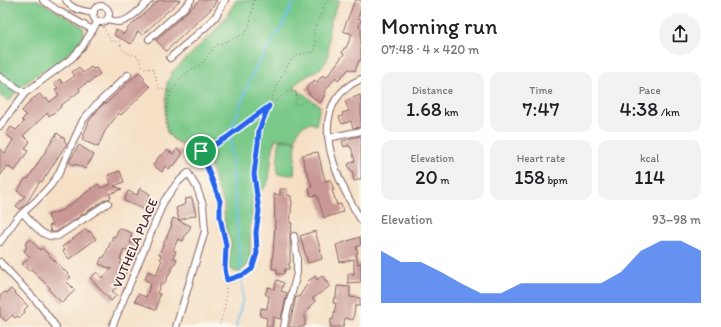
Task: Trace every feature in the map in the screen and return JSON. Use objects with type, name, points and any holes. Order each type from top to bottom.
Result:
[{"type":"street","points":[[43,0],[57,10],[93,30]]},
{"type":"street","points":[[66,0],[74,9],[94,13]]},
{"type":"street","points":[[0,126],[24,93],[72,58],[82,47],[93,30],[103,20],[108,11],[103,6],[96,8],[94,13],[95,19],[103,20],[118,23],[130,18],[150,0]]},
{"type":"street","points":[[149,39],[191,0]]},
{"type":"street","points":[[170,58],[209,24],[216,16],[225,0]]},
{"type":"street","points":[[0,242],[13,223],[50,186],[58,175],[83,120],[95,106],[128,75]]},
{"type":"street","points":[[0,77],[24,93]]},
{"type":"street","points":[[361,79],[352,83],[335,99],[327,124],[330,150],[344,188],[361,220]]},
{"type":"street","points":[[328,138],[361,131]]},
{"type":"street","name":"VUTHELA PLACE","points":[[112,327],[164,201],[177,183],[188,173],[197,188],[202,205],[205,231],[176,327]]},
{"type":"street","points":[[23,213],[46,236],[54,237],[58,236],[108,203]]},
{"type":"street","points":[[284,327],[297,273],[297,256],[294,236]]},
{"type":"street","points":[[0,262],[39,304],[56,327]]},
{"type":"path","points":[[219,327],[225,307],[227,280],[225,269],[226,245],[220,217],[220,201],[201,151],[171,135],[166,124],[166,112],[172,93],[179,80],[189,71],[200,65],[217,45],[244,34],[249,28],[254,0]]},
{"type":"path","points":[[227,280],[245,274],[252,269],[257,253],[256,232],[259,211],[254,174],[259,130],[275,89],[288,64],[297,55],[314,52],[314,30],[327,0]]},
{"type":"path","points":[[103,20],[102,26],[111,41],[120,42],[122,50],[138,56],[144,68],[153,68],[159,88],[168,90],[172,93]]},
{"type":"path","points":[[201,151],[204,151],[239,129],[287,92],[294,90],[297,93],[295,104],[299,105],[305,101],[310,102],[329,114]]},
{"type":"green space","points":[[0,0],[38,0],[80,25],[84,29],[82,37],[70,53],[23,85],[9,101],[0,96]]},
{"type":"green space","points":[[236,0],[340,0],[333,14],[329,29],[327,60],[320,69],[301,79],[294,87],[320,106],[316,125],[312,123],[304,125],[299,130],[295,140],[275,139],[269,179],[266,186],[252,198],[253,213],[250,229],[250,260],[244,269],[238,272],[231,269],[229,262],[231,242],[225,227],[224,203],[203,148],[194,142],[183,144],[174,140],[167,133],[165,122],[167,83],[172,72],[213,33],[227,16]]},
{"type":"green space","points":[[279,140],[296,141],[294,175],[277,174]]},
{"type":"building","points":[[159,0],[180,0],[142,35],[138,31],[131,44],[114,35],[116,30],[124,34],[127,29]]},
{"type":"building","points":[[200,0],[217,0],[210,10],[166,51],[156,40]]},
{"type":"building","points":[[355,0],[361,0],[361,9],[358,18],[361,19],[359,27],[361,28],[361,61],[359,60],[355,71],[349,69],[338,80],[336,77],[324,92],[326,93],[320,103],[308,93],[309,92],[306,89],[310,83],[312,84],[314,80],[317,82],[323,75],[326,78],[344,54],[342,53],[344,48],[346,48],[352,34],[343,31]]},
{"type":"building","points":[[79,67],[83,73],[91,67],[93,69],[96,68],[100,74],[89,83],[88,82],[79,88],[80,91],[60,106],[61,107],[56,111],[49,116],[47,113],[23,136],[30,141],[25,149],[28,151],[15,171],[7,166],[0,176],[0,149],[5,153],[13,140],[6,134],[11,127],[16,130],[24,122],[22,120],[26,115],[22,111],[31,100],[40,94],[44,100],[46,98],[50,102],[59,95],[55,90],[58,88],[54,83],[60,79],[63,84],[75,76],[72,72]]},
{"type":"building","points":[[139,72],[145,78],[143,80],[150,87],[121,115],[119,113],[105,131],[98,147],[82,140],[89,121],[100,107],[105,103],[106,104]]},
{"type":"building","points":[[360,95],[361,127],[353,128],[351,121],[342,124],[339,117],[343,116],[342,113],[349,111],[345,101]]},
{"type":"building","points":[[57,133],[65,139],[64,141],[67,143],[42,182],[40,181],[26,204],[20,209],[16,206],[25,196],[17,191],[26,178],[28,179]]},
{"type":"building","points":[[361,136],[361,179],[354,181],[352,171],[350,170],[348,164],[355,161],[351,147],[349,147],[349,145],[344,147],[342,141]]},
{"type":"building","points":[[79,145],[94,155],[85,169],[76,164],[75,166],[69,162]]},
{"type":"building","points":[[177,149],[183,153],[174,166],[172,165],[169,169],[165,166],[162,172],[153,165],[160,155],[162,156],[167,150],[173,154]]},
{"type":"building","points":[[318,152],[325,181],[330,180],[337,205],[341,204],[343,212],[324,218],[317,195],[311,196],[309,188],[312,187],[302,155]]},
{"type":"building","points":[[120,171],[124,182],[114,186],[122,189],[109,194],[111,197],[109,199],[106,199],[56,232],[51,232],[49,226],[52,225],[48,215],[63,210],[98,184],[101,188],[111,184],[108,175]]},
{"type":"building","points":[[140,188],[150,194],[146,202],[154,205],[151,212],[124,201],[128,191],[137,195]]},
{"type":"building","points":[[280,189],[287,189],[287,195],[291,196],[292,201],[290,223],[292,223],[290,231],[290,263],[289,269],[285,269],[284,274],[277,274],[277,269],[272,269],[275,224],[274,194],[280,195]]},
{"type":"building","points":[[192,198],[196,215],[179,220],[176,208],[186,204],[185,199]]},
{"type":"building","points":[[173,218],[191,226],[183,241],[178,239],[173,250],[176,251],[173,258],[177,259],[164,284],[161,283],[157,293],[160,294],[156,310],[135,301],[138,294],[146,297],[151,283],[145,280],[148,271],[156,275],[162,260],[160,259],[161,255],[159,254],[172,225]]},
{"type":"building","points":[[119,228],[132,233],[130,243],[137,245],[134,253],[124,250],[120,264],[128,267],[125,276],[123,275],[114,284],[117,287],[112,291],[117,295],[111,301],[90,278],[97,272],[102,278],[112,269],[99,264],[102,257],[104,258],[113,236],[115,237]]},
{"type":"building","points":[[86,229],[88,232],[90,231],[96,239],[69,259],[62,247]]},
{"type":"building","points":[[315,231],[322,259],[308,263],[300,236]]},
{"type":"building","points":[[360,237],[361,245],[356,247],[358,253],[356,254],[358,264],[361,263],[361,282],[348,283],[348,274],[354,274],[354,259],[340,262],[336,245]]},
{"type":"building","points":[[30,239],[40,250],[42,248],[71,277],[66,281],[75,290],[62,303],[49,290],[50,288],[31,269],[29,271],[22,264],[30,257],[24,251],[27,247],[25,244]]},
{"type":"building","points":[[315,276],[317,280],[322,276],[330,286],[312,299],[315,301],[305,314],[305,326],[289,327],[296,297],[299,297],[309,283],[308,281]]},
{"type":"building","points":[[277,280],[284,283],[281,291],[287,293],[281,319],[273,317],[272,327],[266,327],[267,318],[260,316],[261,308],[267,309],[269,296],[265,294],[268,287],[274,289]]},
{"type":"building","points":[[337,286],[350,287],[350,297],[360,298],[360,306],[355,306],[353,320],[345,318],[343,327],[330,327],[331,319],[333,320],[336,303],[333,303],[334,298],[336,298]]},
{"type":"building","points":[[11,289],[28,306],[20,318],[18,316],[15,318],[12,315],[6,321],[0,316],[0,296],[5,292],[7,293]]},
{"type":"waterway","points":[[236,327],[243,298],[231,148],[231,130],[253,72],[282,26],[295,0]]},
{"type":"route","points":[[269,106],[259,130],[254,174],[259,211],[256,232],[257,253],[252,269],[245,274],[227,280],[225,269],[226,245],[220,217],[220,201],[201,151],[204,151],[226,138],[269,106]]}]
